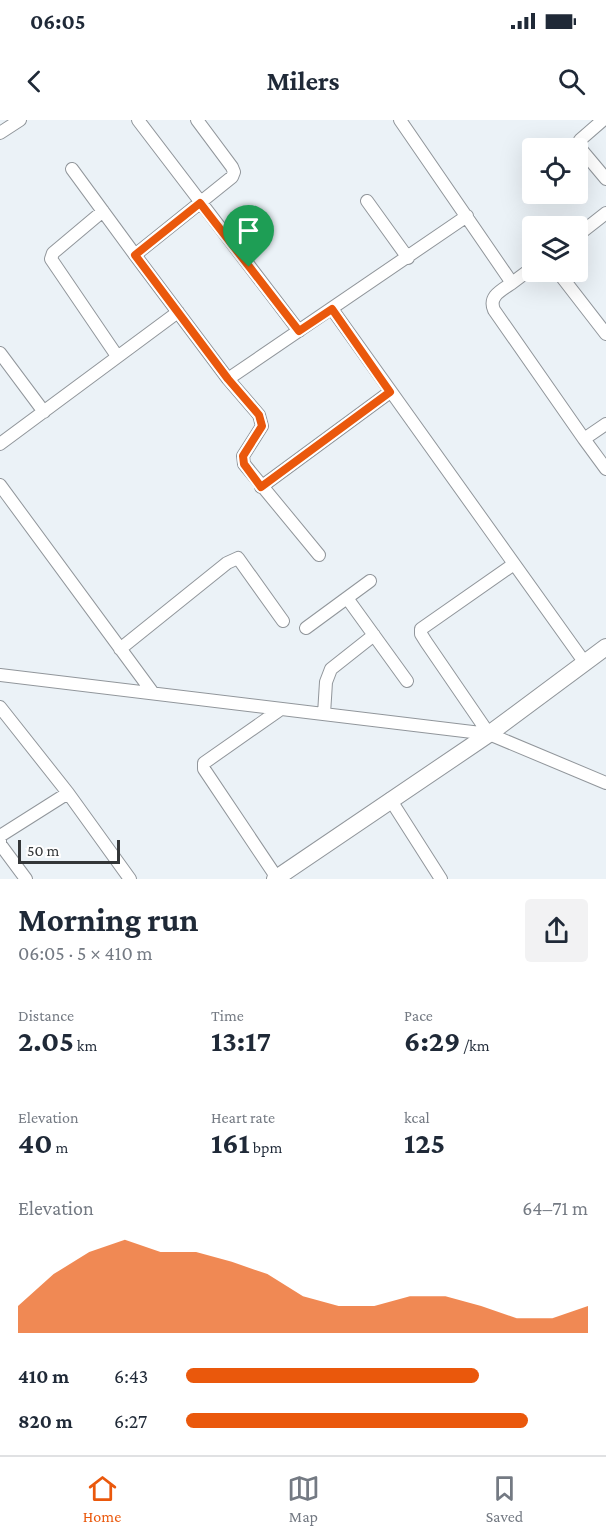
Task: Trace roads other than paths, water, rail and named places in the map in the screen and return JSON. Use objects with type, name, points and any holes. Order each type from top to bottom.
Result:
[{"type":"street","points":[[0,133],[20,120]]},
{"type":"street","points":[[138,120],[299,331]]},
{"type":"street","points":[[135,255],[232,177],[234,172],[197,120]]},
{"type":"street","points":[[400,120],[512,283]]},
{"type":"street","points":[[603,120],[580,140],[580,148],[606,179]]},
{"type":"street","points":[[72,169],[228,379],[259,415],[262,426],[243,456],[244,464],[319,555]]},
{"type":"street","points":[[367,201],[408,258]]},
{"type":"street","points":[[103,211],[53,253],[51,259],[117,356]]},
{"type":"street","points":[[588,227],[606,213]]},
{"type":"street","points":[[228,379],[467,216]]},
{"type":"street","points":[[522,276],[493,297],[491,304],[606,469]]},
{"type":"street","points":[[566,282],[606,334]]},
{"type":"street","points":[[332,309],[585,663]]},
{"type":"street","points":[[0,444],[178,312]]},
{"type":"street","points":[[0,353],[44,412]]},
{"type":"street","points":[[261,487],[390,392]]},
{"type":"street","points":[[584,439],[606,424]]},
{"type":"street","points":[[0,485],[153,693]]},
{"type":"street","points":[[120,649],[227,564],[238,558],[284,621]]},
{"type":"street","points":[[489,734],[426,642],[421,629],[514,564]]},
{"type":"street","points":[[306,628],[370,581]]},
{"type":"street","points":[[347,598],[407,681]]},
{"type":"street","points":[[324,714],[326,682],[331,669],[374,635]]},
{"type":"street","points":[[281,709],[204,763],[204,769],[281,877],[489,734],[606,647]]},
{"type":"street","points":[[0,675],[489,734],[606,783]]},
{"type":"street","points":[[0,707],[68,793],[130,879]]},
{"type":"street","points":[[26,879],[0,844],[0,836],[68,793]]},
{"type":"street","points":[[390,800],[441,879]]}]
